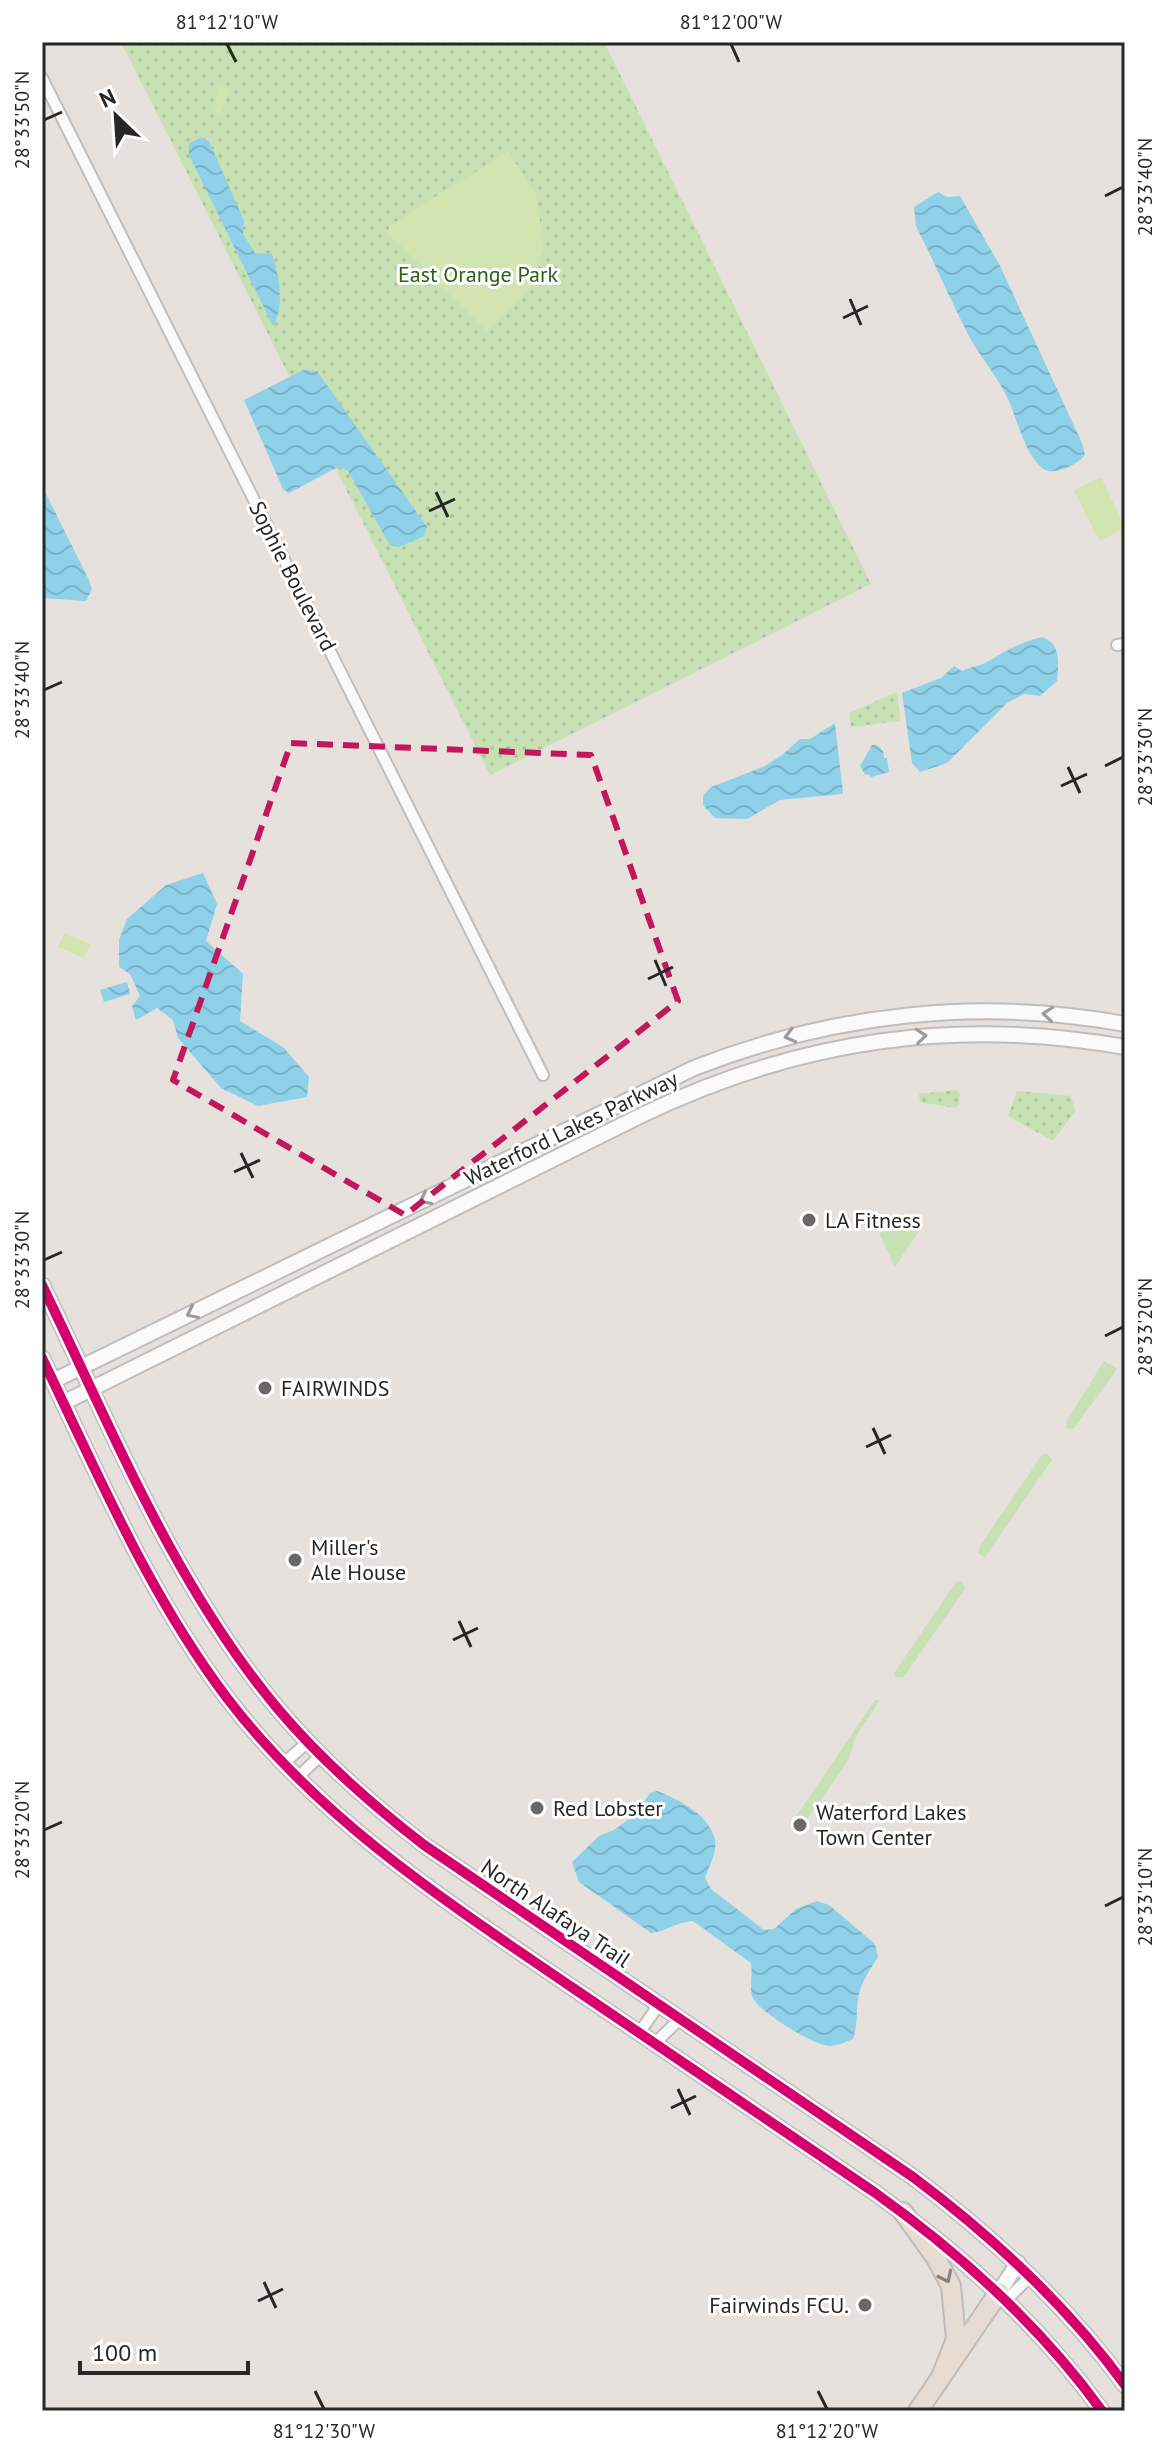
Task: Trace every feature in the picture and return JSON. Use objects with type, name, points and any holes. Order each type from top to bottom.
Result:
[{"type":"highway","points":[[903,2212],[936,2258],[951,2286],[956,2339],[941,2377]]},
{"type":"highway","points":[[918,2411],[1003,2295]]},
{"type":"main road","name":"Waterford Lakes Parkway","points":[[53,1381],[694,1068],[771,1041],[883,1017],[963,1011],[1045,1013],[1125,1024]]},
{"type":"main road","name":"Waterford Lakes Parkway","points":[[63,1403],[678,1098],[755,1069],[844,1046],[925,1035],[987,1033],[1070,1038],[1125,1047]]},
{"type":"main road","points":[[277,1296],[293,1273],[376,1233],[388,1217]]},
{"type":"main road","name":"North Alafaya Trail","points":[[42,1285],[167,1542],[205,1608],[255,1679],[308,1742],[354,1789],[424,1845],[913,2177],[1018,2263],[1090,2341],[1125,2385]]},
{"type":"main road","points":[[42,1358],[165,1605],[227,1697],[298,1777],[338,1816],[401,1869],[903,2212],[1003,2295],[1066,2365],[1102,2411]]},
{"type":"main road","points":[[1003,2295],[1018,2263]]},
{"type":"street","name":"Sophie Boulevard","points":[[42,78],[543,1075]]},
{"type":"street","points":[[840,1024],[844,1046]]},
{"type":"street","points":[[284,1763],[308,1742]]},
{"type":"street","points":[[298,1777],[321,1755]]},
{"type":"street","points":[[639,2033],[658,2006]]},
{"type":"street","points":[[655,2043],[679,2020]]},
{"type":"street","points":[[1003,2295],[1031,2276]]},
{"type":"highlighted area","points":[[291,743],[591,755],[678,1001],[405,1215],[173,1080]]},
{"type":"green space","name":"East Orange Park","points":[[121,42],[604,42],[871,584],[490,775]]},
{"type":"green space","points":[[220,86],[229,89],[221,114],[212,111]]},
{"type":"green space","points":[[508,151],[536,195],[544,248],[528,291],[487,331],[388,233],[389,226]]},
{"type":"green space","points":[[1101,477],[1125,528],[1099,541],[1074,490]]},
{"type":"green space","points":[[897,692],[900,721],[851,727],[849,713]]},
{"type":"green space","points":[[64,933],[90,944],[84,958],[58,947]]},
{"type":"green space","points":[[957,1090],[960,1093],[959,1105],[955,1108],[920,1102],[919,1094]]},
{"type":"green space","points":[[1017,1091],[1071,1096],[1075,1111],[1053,1141],[1008,1116]]},
{"type":"green space","points":[[920,1224],[919,1231],[895,1267],[879,1233]]},
{"type":"green space","points":[[1104,1361],[1117,1369],[1074,1428],[1067,1429],[1066,1422]]},
{"type":"green space","points":[[1047,1453],[1052,1460],[985,1557],[978,1553],[1042,1455]]},
{"type":"green space","points":[[959,1581],[963,1582],[965,1589],[903,1678],[896,1677],[894,1673]]},
{"type":"green space","points":[[875,1700],[879,1702],[856,1736],[849,1759],[804,1824],[798,1825],[795,1818]]},
{"type":"water","points":[[200,138],[209,141],[244,221],[243,234],[255,253],[272,254],[280,300],[273,326],[189,155],[189,143]]},
{"type":"water","points":[[938,192],[947,197],[960,196],[1000,266],[1082,443],[1085,455],[1071,466],[1052,471],[1036,462],[1005,393],[956,311],[916,226],[914,207]]},
{"type":"water","points":[[303,370],[317,371],[427,527],[424,536],[399,547],[390,545],[348,471],[340,466],[289,493],[283,489],[244,400]]},
{"type":"water","points":[[42,486],[89,580],[92,589],[86,601],[42,598]]},
{"type":"water","points":[[1043,637],[1056,650],[1057,681],[1040,696],[1024,694],[1007,703],[947,763],[920,772],[912,763],[902,693],[941,678],[954,666],[962,671],[984,664],[1021,644]]},
{"type":"water","points":[[835,723],[843,794],[780,800],[747,819],[715,818],[703,805],[703,796],[711,787],[765,766],[800,739],[810,739]]},
{"type":"water","points":[[872,745],[883,751],[889,772],[871,777],[860,766]]},
{"type":"water","points":[[203,873],[217,904],[206,941],[243,974],[240,1021],[283,1047],[309,1077],[307,1097],[258,1106],[221,1088],[178,1038],[173,1020],[157,1008],[136,1020],[132,1006],[140,996],[130,974],[119,967],[119,940],[127,919],[166,885]]},
{"type":"water","points":[[127,982],[130,994],[104,1002],[100,990]]},
{"type":"water","points":[[657,1791],[683,1803],[707,1823],[715,1845],[705,1878],[711,1889],[764,1930],[774,1929],[796,1909],[817,1901],[829,1905],[875,1944],[878,1957],[859,1993],[853,2039],[829,2046],[822,2044],[801,2035],[767,2013],[752,1996],[751,1963],[693,1921],[651,1933],[579,1882],[572,1862],[599,1836],[614,1830],[636,1814],[650,1793]]},
{"type":"cycle path","points":[[42,1285],[147,1504],[207,1611],[278,1709],[329,1764],[424,1845],[943,2200],[1000,2248],[1053,2299],[1125,2385]]},
{"type":"cycle path","points":[[42,1358],[126,1533],[173,1618],[227,1698],[263,1742],[303,1783],[344,1821],[433,1891],[874,2192],[937,2240],[1025,2320],[1102,2411]]},
{"type":"place","name":"LA Fitness","points":[[809,1220]]},
{"type":"place","name":"FAIRWINDS","points":[[265,1388]]},
{"type":"place","name":"Miller's Ale House","points":[[295,1560]]},
{"type":"place","name":"Red Lobster","points":[[537,1808]]},
{"type":"place","name":"Waterford Lakes Town Center","points":[[800,1825]]},
{"type":"place","name":"Fairwinds FCU.","points":[[865,2305]]}]
